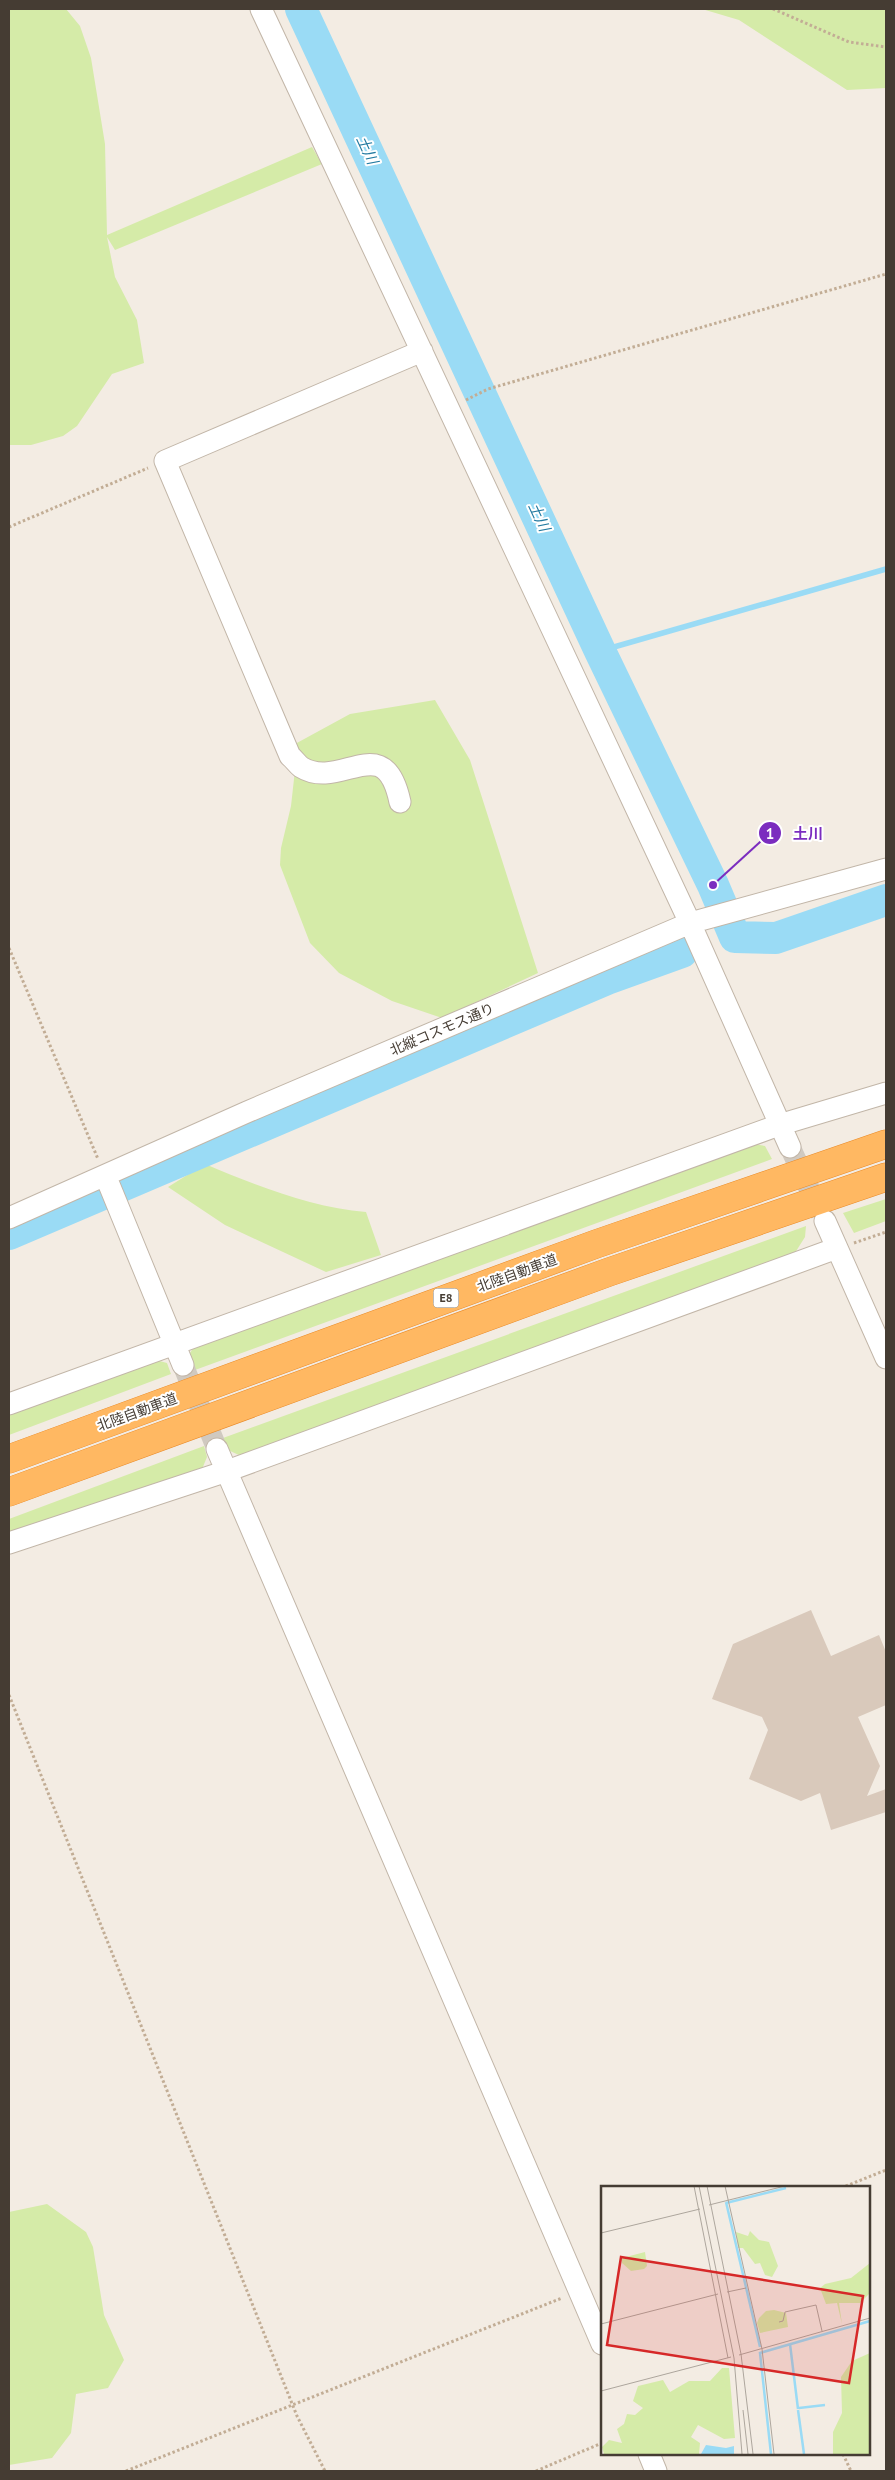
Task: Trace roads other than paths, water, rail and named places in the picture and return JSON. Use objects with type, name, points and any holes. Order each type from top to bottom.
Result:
[{"type":"highway","name":"北陸自動車道","points":[[9,1459],[596,1244],[886,1144]]},
{"type":"highway","name":"E8","points":[[9,1492],[609,1272],[886,1177]]},
{"type":"street","points":[[261,9],[422,352],[694,922],[790,1147]]},
{"type":"street","points":[[400,802],[396,782],[390,774],[377,765],[369,763],[334,772],[317,772],[301,767],[290,756],[165,461],[422,352]]},
{"type":"street","name":"北縦コスモス通り","points":[[9,1218],[109,1185],[247,1112],[694,922],[886,869]]},
{"type":"street","points":[[9,1404],[174,1342],[779,1125],[886,1093]]},
{"type":"street","points":[[109,1185],[183,1365]]},
{"type":"street","points":[[824,1221],[886,1358]]},
{"type":"street","points":[[9,1542],[227,1471],[837,1248]]},
{"type":"street","points":[[217,1449],[601,2342]]},
{"type":"street","points":[[649,2455],[656,2471]]},
{"type":"waterway","name":"土川","points":[[301,9],[600,651],[713,885],[735,937],[776,938],[886,900]]},
{"type":"waterway","points":[[600,651],[886,569]]},
{"type":"waterway","points":[[9,1234],[607,979],[682,952]]},
{"type":"tunnel","points":[[790,1147],[821,1214]]},
{"type":"tunnel","points":[[183,1365],[217,1449]]},
{"type":"place","name":"土川","points":[[713,885]]}]
